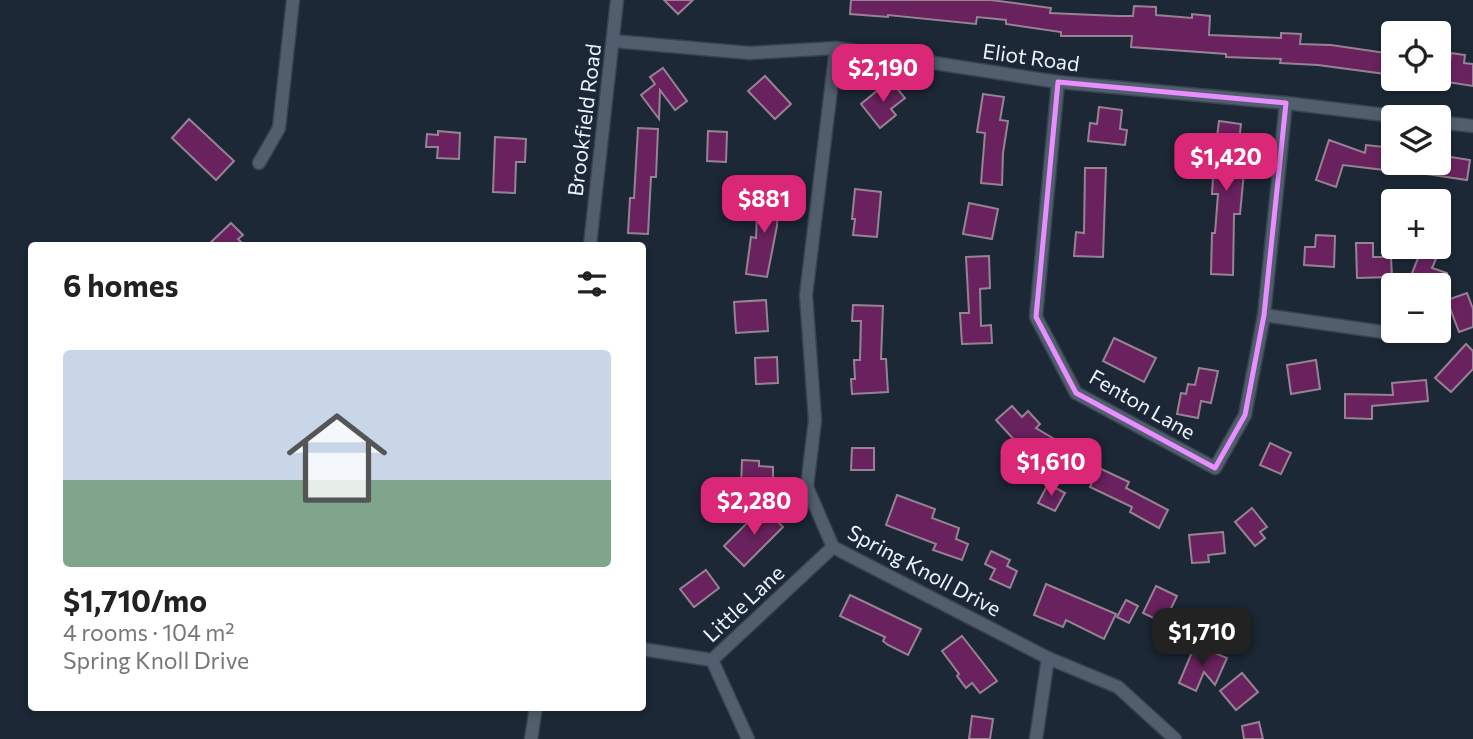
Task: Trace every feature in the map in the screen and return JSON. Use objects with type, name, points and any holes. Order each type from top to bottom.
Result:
[{"type":"street","points":[[259,163],[279,128],[293,0]]},
{"type":"street","name":"Brookfield Road","points":[[590,242],[617,0]]},
{"type":"street","name":"Eliot Road","points":[[613,41],[749,53],[836,48],[1058,82],[1381,114]]},
{"type":"street","name":"Spring Knoll Drive","points":[[836,48],[806,295],[815,420],[807,487],[833,547],[1048,658],[1118,687],[1175,739]]},
{"type":"street","name":"Fenton Lane","points":[[1058,82],[1036,317],[1076,393],[1215,468],[1245,415],[1264,315]]},
{"type":"street","points":[[1286,103],[1264,315],[1381,332]]},
{"type":"street","points":[[1451,123],[1473,126]]},
{"type":"street","name":"Little Lane","points":[[712,660],[833,547]]},
{"type":"street","points":[[646,650],[712,660],[748,739]]},
{"type":"street","points":[[1036,739],[1048,658]]},
{"type":"street","points":[[531,739],[535,711]]},
{"type":"highlighted area","points":[[1058,82],[1286,103],[1264,315],[1245,415],[1215,468],[1076,393],[1036,317]]},
{"type":"building","points":[[664,0],[693,0],[678,14]]},
{"type":"building","points":[[851,0],[991,0],[1051,8],[1050,13],[1117,16],[1133,16],[1134,6],[1156,7],[1156,15],[1192,18],[1192,14],[1210,16],[1209,35],[1281,38],[1281,33],[1301,34],[1300,44],[1331,45],[1381,52],[1381,73],[1280,63],[1281,59],[1226,57],[1226,54],[1131,47],[1132,36],[1061,36],[1061,32],[1006,24],[1006,20],[977,17],[976,24],[850,14]]},
{"type":"building","points":[[1451,53],[1465,55],[1464,63],[1473,64],[1473,86],[1451,83]]},
{"type":"building","points":[[663,68],[687,101],[675,110],[660,90],[659,119],[641,95],[655,84],[650,77]]},
{"type":"building","points":[[765,76],[791,104],[775,119],[748,91]]},
{"type":"building","points":[[890,80],[905,98],[891,109],[896,115],[880,128],[861,104]]},
{"type":"building","points":[[983,94],[1004,97],[1000,120],[1008,121],[1002,185],[981,183],[985,133],[977,132]]},
{"type":"building","points":[[1099,107],[1122,110],[1120,129],[1127,130],[1125,145],[1088,141],[1090,123],[1097,124]]},
{"type":"building","points":[[189,119],[234,161],[216,180],[172,138]]},
{"type":"building","points":[[1219,121],[1241,124],[1238,150],[1246,151],[1240,214],[1234,214],[1233,275],[1211,274],[1212,233],[1215,233],[1218,194],[1212,194],[1214,163],[1204,162],[1206,144],[1216,145]]},
{"type":"building","points":[[638,128],[658,129],[656,177],[651,177],[648,234],[628,233],[630,198],[634,198]]},
{"type":"building","points":[[438,131],[460,133],[459,159],[437,158],[438,147],[426,147],[427,134],[438,135]]},
{"type":"building","points":[[708,131],[727,132],[726,162],[707,161]]},
{"type":"building","points":[[495,137],[526,139],[525,162],[516,162],[515,193],[493,192]]},
{"type":"building","points":[[1329,140],[1365,153],[1366,145],[1381,147],[1381,170],[1343,165],[1336,187],[1316,180]]},
{"type":"building","points":[[1451,157],[1470,160],[1467,180],[1433,175],[1451,175]]},
{"type":"building","points":[[1085,168],[1106,168],[1103,257],[1074,256],[1076,232],[1084,233]]},
{"type":"building","points":[[855,189],[881,192],[877,237],[853,235]]},
{"type":"building","points":[[758,191],[778,192],[777,226],[767,277],[746,274],[751,237],[756,238]]},
{"type":"building","points":[[969,203],[998,209],[992,239],[963,234]]},
{"type":"building","points":[[231,223],[243,235],[238,239],[241,242],[211,242]]},
{"type":"building","points":[[1316,235],[1335,236],[1334,267],[1304,265],[1305,247],[1315,247]]},
{"type":"building","points":[[1356,243],[1373,243],[1373,257],[1391,259],[1392,273],[1381,273],[1381,277],[1357,278]]},
{"type":"building","points":[[989,256],[990,288],[980,289],[981,326],[991,325],[992,343],[962,344],[960,313],[969,313],[966,257]]},
{"type":"building","points":[[1418,259],[1436,259],[1432,268],[1447,273],[1412,273]]},
{"type":"building","points":[[1467,293],[1473,309],[1473,327],[1459,332],[1451,311],[1451,299]]},
{"type":"building","points":[[766,300],[768,331],[736,333],[734,302]]},
{"type":"building","points":[[853,305],[883,306],[881,359],[886,359],[888,392],[852,394],[851,379],[855,379],[854,360],[860,360],[861,321],[852,321]]},
{"type":"building","points":[[1114,338],[1156,358],[1144,382],[1103,361]]},
{"type":"building","points":[[1466,344],[1473,351],[1473,369],[1451,392],[1435,378]]},
{"type":"building","points":[[777,357],[778,383],[756,384],[755,358]]},
{"type":"building","points":[[1316,360],[1320,389],[1291,394],[1287,365]]},
{"type":"building","points":[[1199,368],[1218,371],[1211,403],[1201,401],[1198,418],[1177,414],[1181,393],[1186,394],[1188,384],[1195,385]]},
{"type":"building","points":[[1426,380],[1428,401],[1372,406],[1372,419],[1345,418],[1345,394],[1393,395],[1392,383]]},
{"type":"building","points":[[1012,406],[1022,417],[1028,411],[1040,424],[1036,428],[1076,452],[1065,469],[1020,442],[1018,444],[996,420]]},
{"type":"building","points":[[1270,443],[1291,453],[1281,474],[1260,465]]},
{"type":"building","points":[[852,448],[874,448],[874,470],[851,470]]},
{"type":"building","points":[[742,460],[759,461],[759,466],[773,467],[773,488],[741,487]]},
{"type":"building","points":[[1099,468],[1129,482],[1126,488],[1168,510],[1159,528],[1130,512],[1132,507],[1090,487]]},
{"type":"building","points":[[1048,484],[1065,493],[1055,511],[1038,503]]},
{"type":"building","points":[[897,495],[935,509],[932,518],[959,528],[956,539],[968,544],[962,560],[933,550],[936,544],[886,525]]},
{"type":"building","points":[[763,507],[783,527],[744,566],[724,546]]},
{"type":"building","points":[[1252,508],[1267,527],[1260,532],[1265,538],[1255,546],[1235,522]]},
{"type":"building","points":[[1223,532],[1225,553],[1208,555],[1209,562],[1192,563],[1189,535]]},
{"type":"building","points":[[991,551],[1010,560],[1007,566],[1017,571],[1010,588],[990,579],[995,569],[985,564]]},
{"type":"building","points":[[706,570],[719,588],[694,607],[680,589]]},
{"type":"building","points":[[1046,584],[1116,614],[1104,639],[1066,620],[1063,627],[1034,615]]},
{"type":"building","points":[[1156,586],[1177,596],[1164,623],[1143,613]]},
{"type":"building","points":[[850,595],[921,629],[908,655],[888,645],[883,641],[885,637],[840,616]]},
{"type":"building","points":[[1126,600],[1138,606],[1129,623],[1117,617]]},
{"type":"building","points":[[962,636],[997,681],[980,693],[972,683],[966,688],[942,651]]},
{"type":"building","points":[[1195,645],[1227,658],[1215,685],[1204,672],[1196,691],[1179,683]]},
{"type":"building","points":[[1242,673],[1258,692],[1236,710],[1220,691]]},
{"type":"building","points":[[972,716],[993,719],[990,739],[969,739]]},
{"type":"building","points":[[1259,722],[1263,739],[1244,739],[1242,726]]}]
